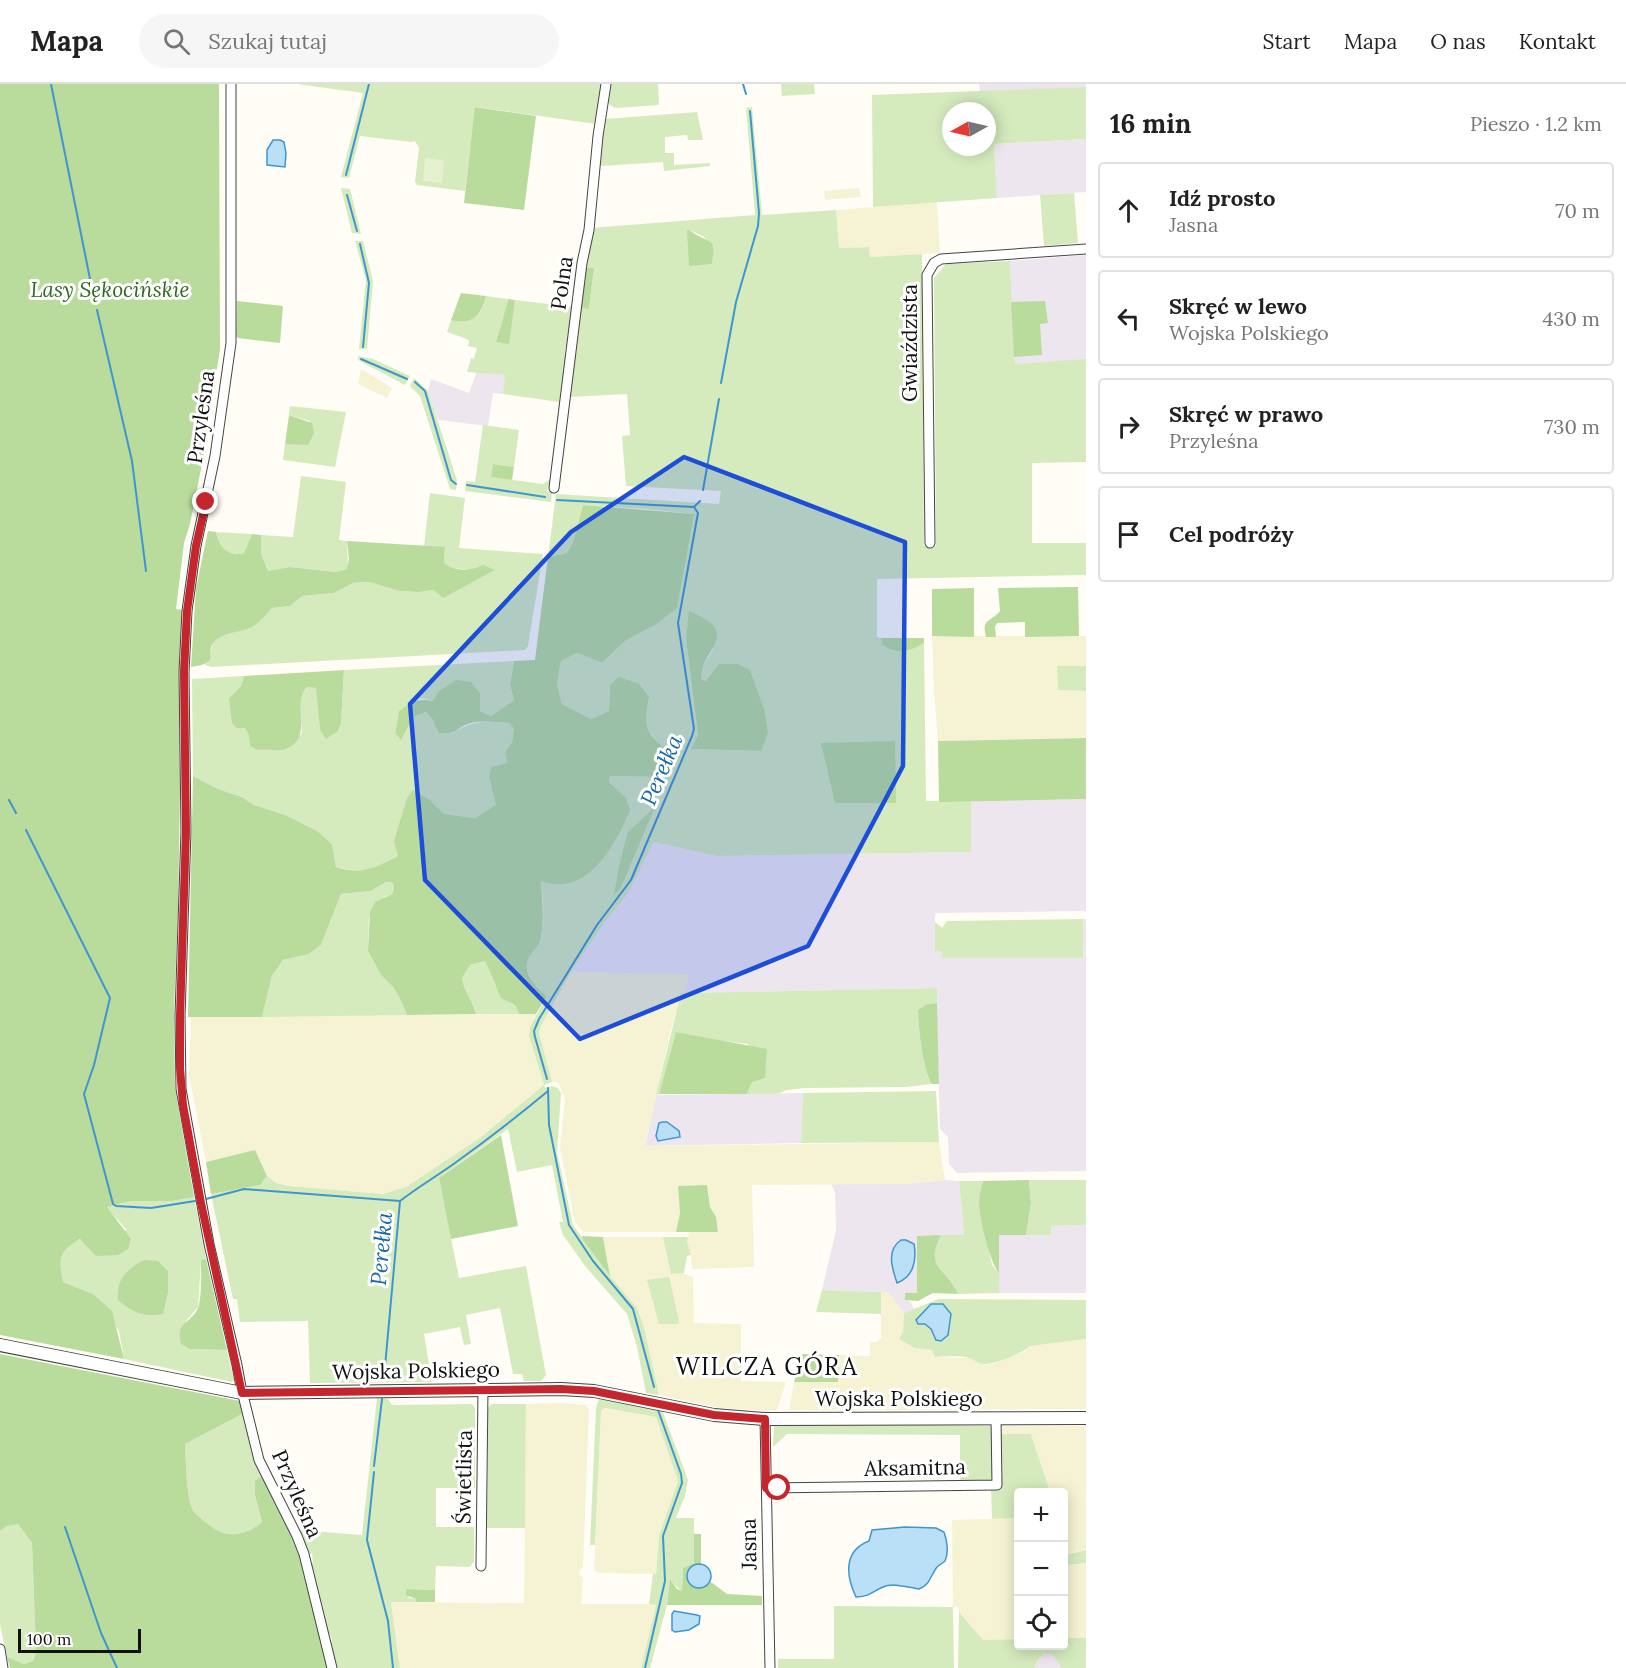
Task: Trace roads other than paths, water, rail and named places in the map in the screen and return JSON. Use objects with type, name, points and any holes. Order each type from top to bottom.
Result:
[{"type":"street","name":"Przyleśna","points":[[231,84],[231,343],[215,456],[196,546],[187,621],[184,672],[186,831],[180,1049],[182,1097],[242,1393],[262,1467],[304,1554],[332,1668]]},
{"type":"street","name":"Polna","points":[[554,488],[606,84]]},
{"type":"street","name":"Gwiaździsta","points":[[930,543],[927,275],[929,269],[941,259],[1086,249]]},
{"type":"street","name":"Wojska Polskiego","points":[[0,1345],[242,1393],[483,1389],[594,1391],[714,1415],[765,1419],[1086,1418]]},
{"type":"street","name":"Świetlista","points":[[481,1566],[483,1389]]},
{"type":"street","name":"Aksamitna","points":[[766,1488],[997,1485],[996,1418]]},
{"type":"street","name":"Jasna","points":[[765,1419],[770,1668]]},
{"type":"street","points":[[0,1649],[3,1668]]},
{"type":"water","points":[[273,140],[284,142],[285,167],[267,165],[267,150]]},
{"type":"water","points":[[667,1122],[679,1131],[680,1137],[658,1141],[656,1136],[659,1123]]},
{"type":"water","points":[[901,1240],[914,1244],[915,1256],[910,1273],[897,1283],[892,1265],[892,1254],[896,1244]]},
{"type":"water","points":[[931,1304],[943,1304],[951,1314],[948,1335],[941,1341],[936,1340],[931,1329],[925,1324],[918,1324],[916,1320]]},
{"type":"water","points":[[905,1527],[936,1528],[944,1532],[947,1547],[945,1561],[937,1567],[926,1585],[919,1589],[896,1585],[887,1586],[868,1595],[856,1597],[849,1573],[849,1565],[855,1551],[869,1541],[872,1530]]},
{"type":"water","points":[[699,1564],[708,1567],[711,1576],[708,1585],[699,1588],[690,1585],[687,1576],[690,1567]]},
{"type":"water","points":[[674,1611],[700,1616],[699,1624],[689,1630],[675,1632],[672,1630]]},
{"type":"waterway","points":[[51,84],[94,299]]},
{"type":"waterway","name":"Perełka","points":[[346,175],[369,84]]},
{"type":"waterway","points":[[743,84],[746,94]]},
{"type":"waterway","points":[[721,383],[736,302],[758,226],[759,213],[750,111]]},
{"type":"waterway","name":"Perełka","points":[[347,195],[357,231]]},
{"type":"waterway","name":"Perełka","points":[[360,244],[369,283],[363,347]]},
{"type":"waterway","points":[[97,310],[132,461],[146,571]]},
{"type":"waterway","name":"Perełka","points":[[361,359],[407,379]]},
{"type":"waterway","name":"Perełka","points":[[415,382],[425,391],[451,480],[456,484]]},
{"type":"waterway","points":[[703,490],[719,399]]},
{"type":"waterway","name":"Perełka","points":[[467,485],[545,497]]},
{"type":"waterway","name":"Perełka","points":[[547,1079],[534,1031],[539,1019],[597,925],[631,880],[694,729],[678,623],[698,513],[694,507],[557,500]]},
{"type":"waterway","points":[[694,507],[700,501]]},
{"type":"waterway","points":[[9,800],[16,813]]},
{"type":"waterway","points":[[26,830],[110,998],[94,1065],[84,1094],[113,1204],[151,1208],[195,1201]]},
{"type":"waterway","points":[[548,1088],[549,1125],[569,1225],[593,1261],[633,1309],[654,1387]]},
{"type":"waterway","name":"Perełka","points":[[384,1378],[400,1201],[479,1146],[548,1091]]},
{"type":"waterway","points":[[206,1199],[244,1189],[400,1201]]},
{"type":"waterway","name":"Perełka","points":[[374,1466],[382,1399]]},
{"type":"waterway","points":[[645,1668],[665,1581],[663,1536],[682,1483],[681,1474],[658,1410]]},
{"type":"waterway","name":"Perełka","points":[[374,1472],[367,1540],[388,1621],[393,1668]]},
{"type":"waterway","points":[[65,1527],[101,1633],[117,1668]]},
{"type":"district","name":"WILCZA GÓRA","points":[[767,1367]]},
{"type":"park label","name":"Lasy Sękocińskie","points":[[110,290]]}]
